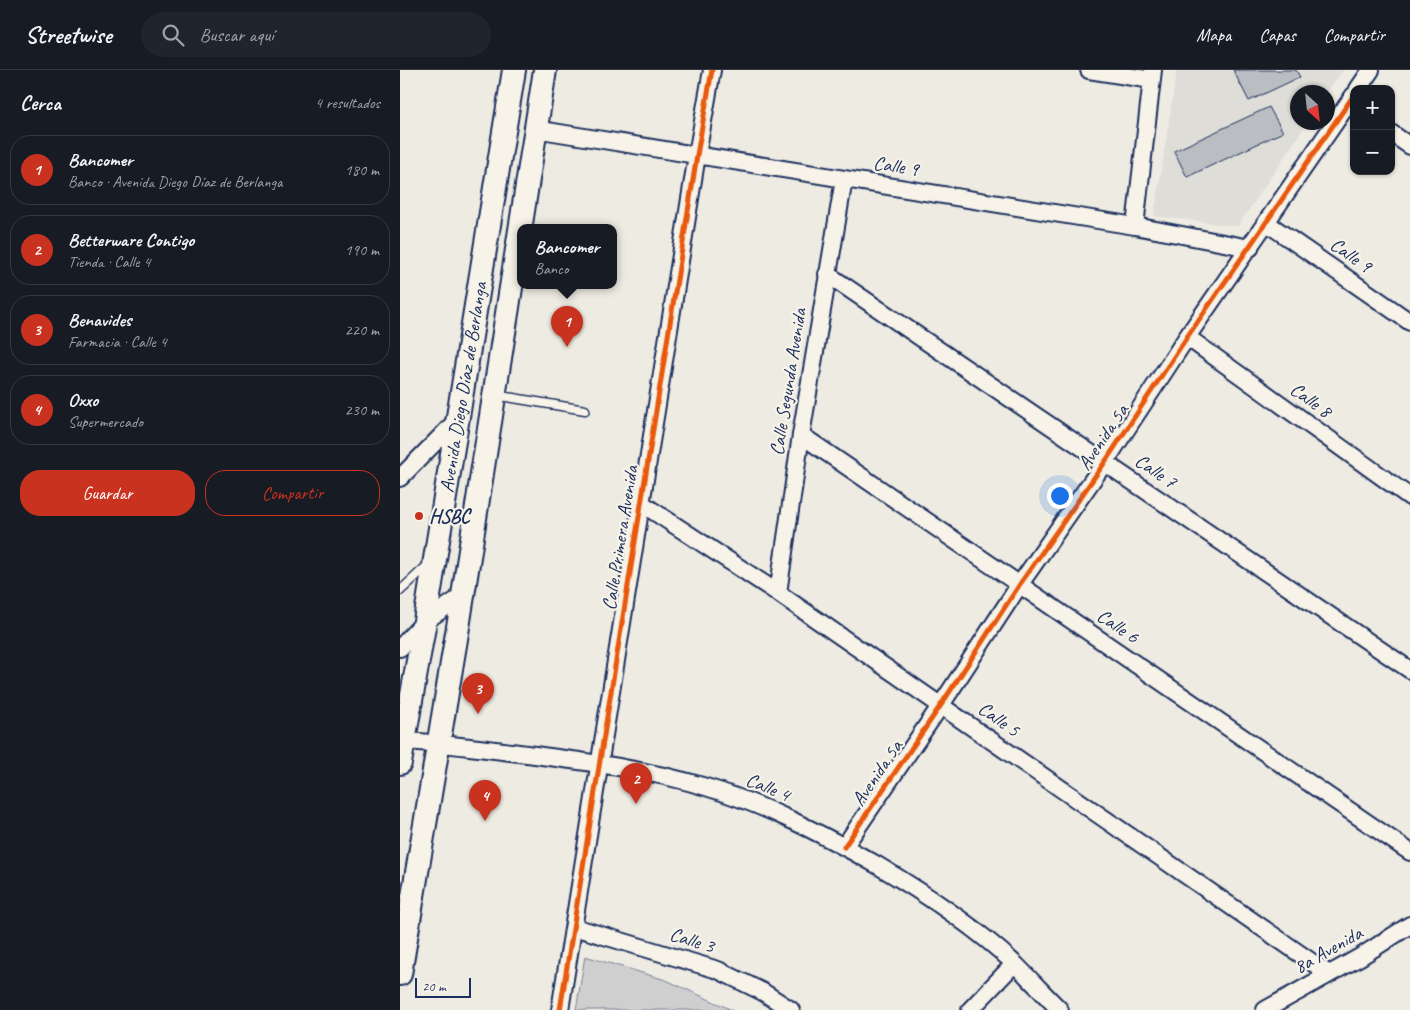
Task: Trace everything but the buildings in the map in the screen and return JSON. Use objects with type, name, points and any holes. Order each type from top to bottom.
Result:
[{"type":"main road","name":"Avenida Diego Díaz de Berlanga","points":[[400,762],[425,621],[514,70]]},
{"type":"main road","name":"Avenida Diego Díaz de Berlanga","points":[[520,224],[545,70]]},
{"type":"main road","name":"Avenida Diego Díaz de Berlanga","points":[[400,974],[462,597],[517,243]]},
{"type":"street","name":"Calle Primera Avenida","points":[[560,1010],[712,70]]},
{"type":"street","points":[[1089,70],[1153,75],[1134,226]]},
{"type":"street","points":[[1361,85],[1371,70]]},
{"type":"street","name":"Avenida 5a","points":[[844,847],[1020,584],[1105,462],[1187,337],[1350,105]]},
{"type":"street","name":"Calle 9","points":[[535,129],[1134,226],[1250,248]]},
{"type":"street","points":[[1395,136],[1410,146]]},
{"type":"street","name":"Calle Segunda Avenida","points":[[778,593],[801,435],[844,179]]},
{"type":"street","name":"Calle 9","points":[[1267,223],[1410,322]]},
{"type":"street","name":"Calle 7","points":[[827,274],[1410,670]]},
{"type":"street","name":"Calle 8","points":[[1187,337],[1410,497]]},
{"type":"street","points":[[400,478],[458,419]]},
{"type":"street","name":"Calle 6","points":[[801,435],[1410,852]]},
{"type":"street","name":"Calle 5","points":[[641,503],[941,704],[1329,974]]},
{"type":"street","points":[[400,648],[425,621],[462,597]]},
{"type":"street","name":"Calle 4","points":[[403,740],[438,742],[652,773],[713,789],[780,814],[844,847],[924,893],[969,926],[1014,964],[1060,1010]]},
{"type":"street","name":"8a Avenida","points":[[1265,1010],[1360,957],[1410,925]]},
{"type":"street","name":"Calle 3","points":[[574,927],[718,970],[763,992],[791,1010]]},
{"type":"street","points":[[970,1010],[1014,964]]},
{"type":"lane","points":[[493,395],[585,410]]},
{"type":"lane","points":[[400,591],[434,558]]},
{"type":"shaded area","points":[[1177,70],[1343,70],[1332,85],[1290,85],[1290,130],[1302,130],[1238,226],[1154,216]]},
{"type":"shaded area","points":[[585,956],[666,980],[732,1010],[576,1010]]},
{"type":"cycle path","points":[[560,1010],[712,70]]},
{"type":"cycle path","points":[[844,847],[941,705],[1020,584],[1105,462],[1187,337],[1350,101]]},
{"type":"place","name":"Bancomer","points":[[567,347]]},
{"type":"place","name":"HSBC","points":[[419,516]]},
{"type":"place","name":"Benavides","points":[[478,714]]},
{"type":"place","name":"Betterware Contigo","points":[[636,804]]},
{"type":"place","name":"Oxxo","points":[[485,821]]}]
